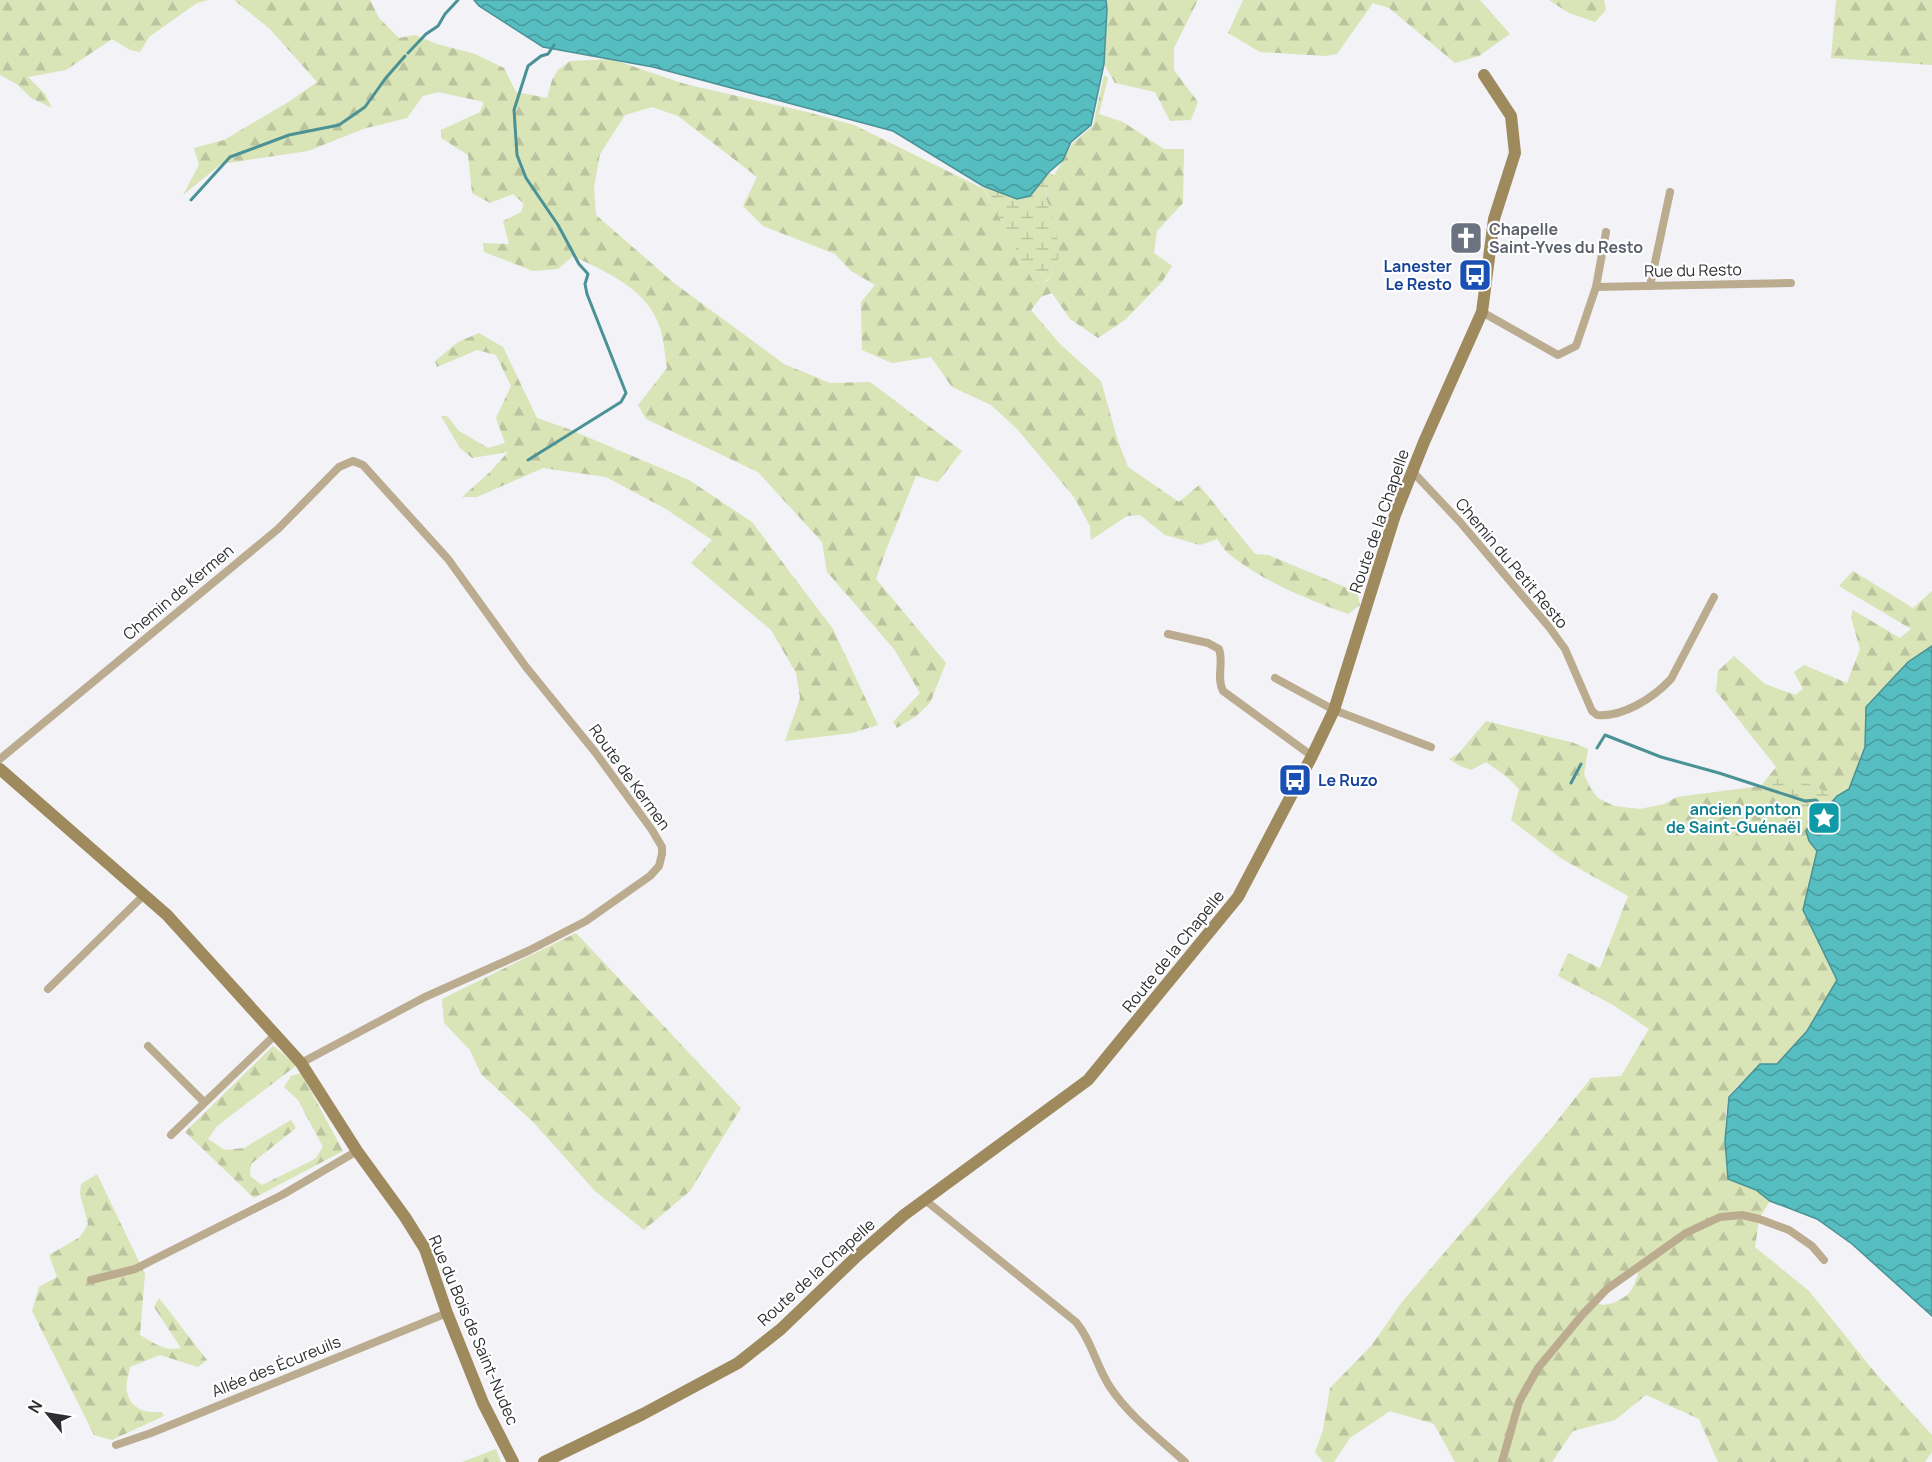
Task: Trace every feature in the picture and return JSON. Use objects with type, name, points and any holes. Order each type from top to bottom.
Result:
[{"type":"street","name":"Route de la Chapelle","points":[[544,1462],[643,1414],[738,1363],[781,1329],[857,1256],[904,1215],[1088,1080],[1238,897],[1334,710],[1395,515],[1482,312],[1494,219],[1515,153],[1510,116],[1484,75]]},
{"type":"street","points":[[1650,286],[1670,192]]},
{"type":"street","points":[[1482,312],[1558,355],[1575,346],[1596,287],[1606,232]]},
{"type":"street","name":"Rue du Resto","points":[[1596,287],[1791,283]]},
{"type":"street","name":"Chemin de Kermen","points":[[0,759],[278,529],[339,467],[353,461],[363,465],[372,475]]},
{"type":"street","name":"Chemin du Petit Resto","points":[[1412,471],[1476,540],[1549,627],[1565,649],[1592,711],[1597,715],[1610,715],[1632,707],[1652,697],[1662,688],[1676,670],[1714,597]]},
{"type":"street","name":"Route de Kermen","points":[[301,1063],[425,997],[528,951],[586,921],[641,884],[659,866],[662,854],[662,847],[652,830],[595,752],[526,667],[448,559],[372,475]]},
{"type":"street","points":[[1168,634],[1208,643],[1219,649],[1222,656],[1219,683],[1223,691],[1312,756]]},
{"type":"street","points":[[1275,678],[1334,710],[1431,747]]},
{"type":"street","name":"Rue du Bois de Saint-Nudec","points":[[0,770],[167,915],[301,1063],[357,1151],[405,1217],[425,1249],[447,1313],[483,1403],[513,1462]]},
{"type":"street","points":[[48,989],[144,895]]},
{"type":"street","points":[[171,1136],[274,1035]]},
{"type":"street","points":[[148,1046],[204,1102]]},
{"type":"street","points":[[91,1280],[135,1269],[282,1195],[357,1151]]},
{"type":"street","points":[[925,1200],[1076,1322],[1087,1337],[1101,1372],[1116,1395],[1140,1421],[1185,1462]]},
{"type":"street","points":[[1502,1462],[1520,1402],[1538,1368],[1607,1289],[1686,1233],[1720,1217],[1742,1215],[1789,1230],[1812,1246],[1824,1260]]},
{"type":"street","name":"Allée des Écureuils","points":[[116,1445],[151,1433],[447,1313]]},
{"type":"green space","points":[[0,0],[208,0],[197,3],[149,37],[140,52],[130,50],[112,39],[66,70],[28,77],[45,94],[52,108],[31,98],[18,85],[0,75]]},
{"type":"green space","points":[[234,0],[370,0],[379,18],[399,38],[415,35],[437,44],[475,54],[504,68],[516,92],[547,98],[552,80],[558,70],[570,61],[611,59],[685,84],[854,125],[984,189],[1034,282],[1041,285],[1048,280],[1054,270],[1050,208],[1046,199],[1047,187],[1073,143],[1093,126],[1104,75],[1108,78],[1099,114],[1123,122],[1164,149],[1184,149],[1183,203],[1157,231],[1154,253],[1172,266],[1162,282],[1125,320],[1098,338],[1070,319],[1052,293],[1041,297],[1031,310],[1060,344],[1101,381],[1128,467],[1179,502],[1199,485],[1255,554],[1268,555],[1357,592],[1360,605],[1348,614],[1317,603],[1256,573],[1229,554],[1217,539],[1200,545],[1165,535],[1140,515],[1127,516],[1091,540],[1090,526],[1074,497],[1018,430],[991,405],[952,387],[931,357],[892,363],[862,350],[861,302],[875,285],[851,271],[835,254],[763,226],[743,206],[757,177],[678,116],[652,107],[625,115],[600,154],[594,187],[596,215],[674,283],[784,364],[830,383],[870,382],[962,451],[938,482],[916,476],[876,579],[946,663],[930,703],[915,717],[897,728],[893,722],[920,693],[894,649],[827,572],[822,542],[758,472],[646,419],[638,405],[667,368],[661,331],[648,305],[626,284],[573,256],[558,269],[533,271],[484,252],[483,243],[509,244],[503,221],[521,212],[524,204],[513,194],[490,203],[472,193],[468,155],[441,138],[441,130],[480,112],[484,102],[438,92],[423,96],[407,118],[363,129],[308,151],[221,164],[183,195],[199,165],[194,148],[224,140],[290,101],[317,82],[270,29]]},
{"type":"green space","points":[[1106,0],[1198,0],[1174,48],[1174,70],[1198,102],[1191,120],[1170,121],[1155,92],[1115,83],[1104,64]]},
{"type":"green space","points":[[1243,0],[1480,0],[1510,34],[1479,56],[1455,63],[1389,8],[1373,3],[1337,54],[1326,56],[1260,52],[1228,33]]},
{"type":"green space","points":[[1549,0],[1604,0],[1606,10],[1595,22],[1569,13]]},
{"type":"green space","points":[[1836,0],[1932,0],[1932,65],[1831,58]]},
{"type":"green space","points":[[1049,172],[1054,176],[1047,189],[1046,198],[1051,209],[1059,251],[1055,269],[1041,285],[1034,282],[1024,265],[983,186],[1017,199],[1030,196]]},
{"type":"green space","points":[[479,333],[503,347],[537,418],[689,480],[752,522],[833,629],[878,725],[852,733],[785,741],[800,698],[796,673],[771,630],[691,563],[712,540],[666,509],[606,477],[543,468],[477,497],[462,497],[508,452],[472,458],[460,448],[441,416],[447,416],[459,431],[488,448],[505,443],[496,418],[511,386],[496,355],[477,350],[437,367],[435,361],[458,342]]},
{"type":"green space","points":[[1853,571],[1913,608],[1932,591],[1932,646],[1908,662],[1866,707],[1865,747],[1849,789],[1837,796],[1809,841],[1817,851],[1803,910],[1837,980],[1807,1031],[1777,1064],[1760,1064],[1730,1095],[1726,1123],[1727,1172],[1728,1179],[1756,1190],[1770,1201],[1759,1219],[1755,1247],[1809,1291],[1877,1375],[1932,1435],[1932,1452],[1925,1462],[1718,1462],[1699,1419],[1646,1395],[1615,1420],[1573,1431],[1552,1462],[1455,1462],[1434,1424],[1390,1411],[1350,1438],[1334,1462],[1323,1462],[1315,1452],[1323,1430],[1330,1388],[1371,1346],[1402,1302],[1553,1126],[1591,1078],[1621,1076],[1649,1029],[1613,1005],[1558,976],[1568,953],[1600,968],[1628,896],[1562,859],[1511,820],[1519,789],[1507,777],[1486,762],[1471,770],[1449,759],[1459,753],[1486,721],[1574,743],[1588,749],[1584,774],[1598,798],[1614,806],[1640,809],[1664,804],[1677,797],[1761,786],[1776,767],[1716,691],[1718,671],[1734,656],[1765,684],[1795,695],[1803,689],[1794,672],[1804,665],[1847,683],[1860,649],[1851,617],[1853,610],[1900,638],[1911,629],[1839,586]],"holes":[[[1782,775],[1802,782],[1770,787]],[[1637,1270],[1633,1287],[1628,1294],[1608,1304],[1596,1303]]]},
{"type":"green space","points":[[1782,774],[1819,788],[1832,798],[1806,825],[1770,787]]},
{"type":"green space","points":[[576,933],[741,1108],[690,1191],[644,1230],[595,1191],[534,1123],[481,1074],[470,1050],[444,1023],[442,999]]},
{"type":"green space","points":[[273,1046],[297,1065],[217,1126],[208,1139],[225,1150],[244,1148],[291,1120],[296,1128],[251,1164],[250,1176],[262,1185],[315,1159],[323,1147],[298,1100],[284,1087],[291,1076],[301,1073],[343,1151],[254,1198],[185,1132]]},
{"type":"green space","points":[[97,1174],[145,1274],[140,1335],[165,1348],[181,1348],[154,1307],[159,1298],[207,1360],[198,1367],[160,1355],[130,1367],[127,1389],[132,1403],[145,1411],[162,1412],[164,1416],[112,1440],[94,1435],[32,1311],[39,1287],[57,1277],[49,1255],[80,1237],[88,1224],[80,1194],[81,1184]]},
{"type":"green space","points":[[496,1449],[501,1462],[462,1462]]},
{"type":"water","points":[[474,0],[1106,0],[1104,64],[1091,125],[1071,142],[1063,160],[1049,172],[1030,196],[1017,199],[983,186],[893,131],[653,67],[543,47],[479,6]]},
{"type":"water","points":[[1932,646],[1932,1316],[1852,1244],[1817,1219],[1770,1201],[1756,1190],[1728,1179],[1725,1140],[1729,1097],[1760,1064],[1777,1064],[1807,1031],[1837,980],[1803,910],[1817,851],[1809,841],[1806,831],[1837,796],[1849,789],[1865,747],[1866,707],[1908,662]]},
{"type":"waterway","points":[[408,53],[426,34],[438,26],[458,0]]},
{"type":"waterway","points":[[528,460],[621,402],[626,393],[587,294],[585,284],[588,274],[579,264],[558,225],[526,178],[517,155],[514,110],[528,66],[541,56],[548,54],[554,45]]},
{"type":"waterway","points":[[191,200],[230,157],[289,135],[339,125],[365,107],[405,56]]},
{"type":"waterway","points":[[1597,748],[1605,735],[1661,757],[1805,801],[1816,800],[1824,809]]},
{"type":"waterway","points":[[1571,783],[1581,764]]},
{"type":"place","name":"Chapelle Saint-Yves du Resto","points":[[1466,238]]},
{"type":"place","name":"Lanester Le Resto","points":[[1475,275]]},
{"type":"place","name":"Le Ruzo","points":[[1295,780]]},
{"type":"place","name":"ancien ponton de Saint-Guénaël","points":[[1824,818]]}]
